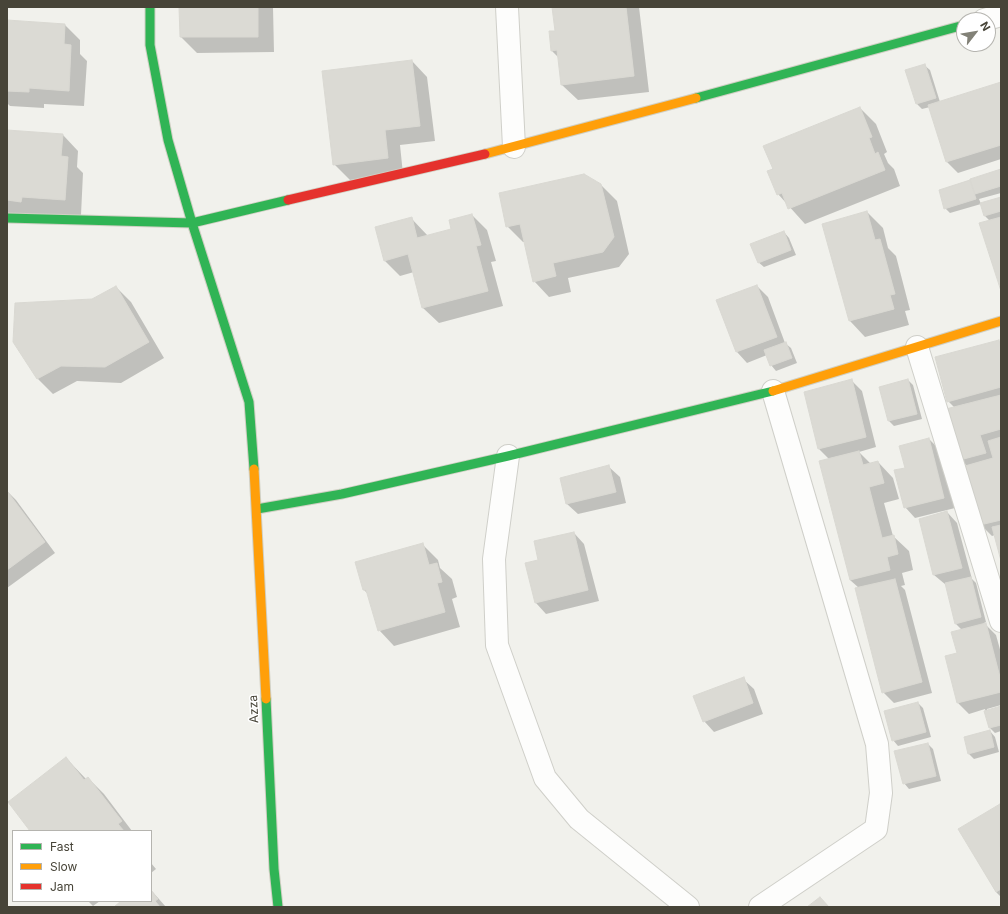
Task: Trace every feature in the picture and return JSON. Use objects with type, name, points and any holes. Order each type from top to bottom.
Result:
[{"type":"street","name":"Azza","points":[[150,7],[150,46],[166,133],[192,223],[249,402],[257,509],[274,868],[278,907]]},
{"type":"street","points":[[507,7],[514,147]]},
{"type":"street","points":[[7,218],[192,223],[514,147],[956,28]]},
{"type":"street","points":[[257,509],[342,494],[508,456],[773,391],[1001,321]]},
{"type":"street","points":[[917,347],[1001,621]]},
{"type":"street","points":[[760,907],[876,829],[881,793],[877,744],[773,391]]},
{"type":"street","points":[[508,456],[494,559],[497,645],[518,708],[545,778],[579,819],[688,907]]},
{"type":"building","points":[[179,7],[258,7],[258,37],[180,37]]},
{"type":"building","points":[[552,7],[626,7],[634,76],[561,85],[557,50],[551,51],[549,31],[555,31]]},
{"type":"building","points":[[7,20],[65,24],[64,44],[71,45],[69,91],[29,88],[29,92],[7,91]]},
{"type":"building","points":[[412,60],[420,126],[385,130],[388,158],[333,165],[322,71]]},
{"type":"building","points":[[925,64],[936,98],[916,104],[905,70]]},
{"type":"building","points":[[1001,82],[1001,145],[946,162],[928,105]]},
{"type":"building","points":[[860,107],[872,137],[869,138],[875,154],[878,152],[885,170],[788,209],[782,193],[777,195],[767,171],[773,169],[763,146]]},
{"type":"building","points":[[7,130],[63,134],[61,156],[68,157],[65,200],[22,197],[21,202],[7,200]]},
{"type":"building","points":[[1001,169],[1001,186],[975,194],[970,179]]},
{"type":"building","points":[[584,174],[601,184],[614,237],[603,252],[553,263],[556,276],[533,282],[520,224],[506,227],[499,193]]},
{"type":"building","points":[[970,180],[976,199],[944,209],[939,190]]},
{"type":"building","points":[[1001,197],[1001,211],[984,216],[980,203]]},
{"type":"building","points":[[867,211],[875,240],[880,239],[895,294],[890,295],[894,309],[849,321],[822,224]]},
{"type":"building","points":[[472,214],[481,245],[476,246],[488,291],[422,308],[408,254],[384,261],[375,227],[412,217],[417,238],[451,229],[449,220]]},
{"type":"building","points":[[1001,217],[1001,291],[979,223]]},
{"type":"building","points":[[784,231],[791,250],[758,263],[750,244]]},
{"type":"building","points":[[757,285],[777,337],[736,352],[716,300]]},
{"type":"building","points":[[116,286],[149,342],[105,367],[61,366],[37,379],[13,342],[15,303],[92,299]]},
{"type":"building","points":[[999,340],[1001,348],[1001,387],[947,402],[935,357]]},
{"type":"building","points":[[786,342],[792,358],[770,366],[764,350]]},
{"type":"building","points":[[852,379],[866,437],[818,449],[804,392]]},
{"type":"building","points":[[908,379],[917,414],[888,421],[879,387]]},
{"type":"building","points":[[1001,395],[1001,429],[980,435],[986,453],[960,460],[946,409]]},
{"type":"building","points":[[1001,437],[1001,520],[980,525],[965,466],[993,458],[988,441]]},
{"type":"building","points":[[929,438],[944,498],[904,508],[894,470],[905,468],[899,446]]},
{"type":"building","points":[[859,451],[863,465],[878,461],[884,483],[869,487],[882,538],[894,535],[898,554],[887,557],[890,570],[850,580],[819,461]]},
{"type":"building","points":[[609,465],[616,492],[566,504],[560,478]]},
{"type":"building","points":[[7,491],[45,542],[7,570]]},
{"type":"building","points":[[947,511],[962,568],[933,575],[919,519]]},
{"type":"building","points":[[1001,525],[1001,561],[992,527]]},
{"type":"building","points":[[574,532],[588,590],[535,603],[525,563],[538,560],[534,541]]},
{"type":"building","points":[[423,543],[429,565],[437,563],[442,582],[437,583],[445,612],[378,631],[366,590],[363,590],[355,562]]},
{"type":"building","points":[[971,577],[981,617],[955,624],[945,583]]},
{"type":"building","points":[[895,579],[922,682],[882,693],[855,588]]},
{"type":"building","points":[[986,623],[1001,681],[1001,692],[957,703],[945,656],[957,653],[951,632]]},
{"type":"building","points":[[744,677],[753,703],[703,722],[693,696]]},
{"type":"building","points":[[918,702],[926,732],[892,741],[884,711]]},
{"type":"building","points":[[1001,706],[1001,725],[989,728],[984,711]]},
{"type":"building","points":[[990,730],[994,747],[968,754],[964,737]]},
{"type":"building","points":[[928,743],[936,776],[903,784],[894,751]]},
{"type":"building","points":[[66,757],[84,780],[88,777],[122,821],[118,824],[123,830],[29,830],[8,802]]},
{"type":"building","points":[[1000,804],[1001,889],[996,892],[958,829]]},
{"type":"building","points":[[152,891],[158,899],[155,901],[160,907],[114,907],[120,902],[152,902]]},
{"type":"building","points":[[820,897],[829,907],[807,907]]},
{"type":"traffic: fast","points":[[150,7],[150,45],[168,140],[192,223],[249,402],[254,469]]},
{"type":"traffic: fast","points":[[696,98],[956,27]]},
{"type":"traffic: fast","points":[[7,218],[192,223],[288,200]]},
{"type":"traffic: fast","points":[[257,509],[342,494],[508,456],[773,391]]},
{"type":"traffic: fast","points":[[266,699],[274,869],[278,907]]},
{"type":"traffic: slow","points":[[485,154],[696,98]]},
{"type":"traffic: slow","points":[[773,391],[1001,321]]},
{"type":"traffic: slow","points":[[254,469],[266,699]]},
{"type":"traffic: jam","points":[[288,200],[485,154]]}]
